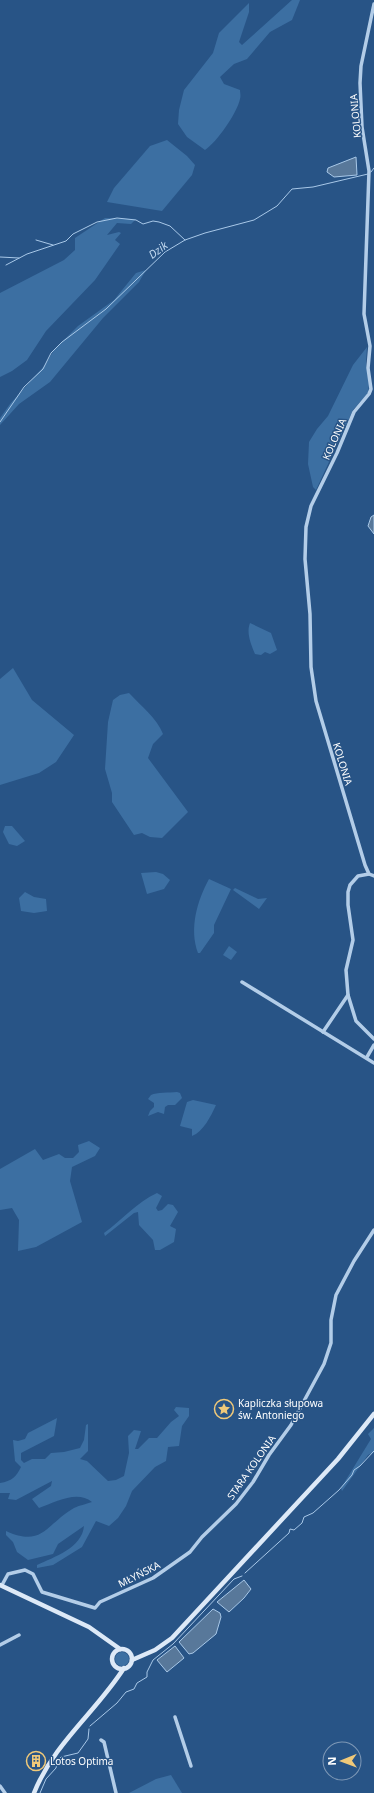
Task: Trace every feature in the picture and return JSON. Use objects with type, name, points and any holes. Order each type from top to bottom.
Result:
[{"type":"main road","points":[[34,1793],[53,1757],[115,1682],[124,1668],[130,1665],[132,1660],[155,1650],[172,1638],[338,1459],[374,1414]]},
{"type":"main road","points":[[1,1585],[89,1627],[120,1649],[125,1649],[130,1653],[144,1654]]},
{"type":"main road","points":[[109,1642],[114,1653],[113,1659],[117,1667],[115,1682]]},
{"type":"main road","points":[[114,1653],[120,1649]]},
{"type":"main road","points":[[130,1653],[132,1660]]},
{"type":"main road","points":[[117,1667],[124,1668]]},
{"type":"street","name":"KOLONIA","points":[[370,874],[316,701],[310,668],[310,614],[305,559],[306,527],[311,506],[337,453],[354,412],[369,394],[371,389],[368,368],[370,346],[364,314],[369,173],[362,127],[360,83],[374,4]]},
{"type":"street","points":[[374,876],[370,874],[358,876],[354,879],[348,892],[352,940],[346,970],[348,995],[356,1021],[374,1039]]},
{"type":"street","points":[[242,982],[374,1062]]},
{"type":"street","points":[[323,1032],[348,995]]},
{"type":"street","points":[[366,1058],[374,1045]]},
{"type":"street","name":"STARA KOLONIA","points":[[190,1552],[202,1537],[236,1504],[300,1411],[329,1352],[332,1308],[336,1295],[354,1261],[374,1230]]},
{"type":"street","name":"MŁYŃSKA","points":[[1,1585],[8,1574],[19,1570],[28,1570],[32,1574],[42,1592],[94,1608],[100,1602],[153,1578],[190,1552]]},
{"type":"street","points":[[0,1646],[19,1635]]},
{"type":"street","points":[[175,1717],[191,1766]]},
{"type":"street","points":[[101,1740],[104,1742],[109,1758],[116,1793]]},
{"type":"street","points":[[0,1786],[5,1793]]},
{"type":"shaded area","points":[[292,0],[300,0],[292,20],[270,32],[247,59],[234,64],[220,77],[224,84],[240,90],[240,98],[235,112],[226,127],[215,141],[205,150],[187,137],[178,124],[179,110],[184,90],[213,53],[219,33],[249,3],[249,12],[239,42],[242,45]]},
{"type":"shaded area","points":[[167,140],[187,156],[195,165],[192,175],[162,211],[107,202],[114,188],[150,146]]},
{"type":"shaded area","points":[[356,157],[357,175],[334,177],[327,172],[328,168]]},
{"type":"shaded area","points":[[105,218],[136,219],[131,224],[117,223],[107,235],[119,232],[121,233],[115,240],[120,244],[95,280],[46,331],[27,360],[12,371],[0,377],[0,293],[64,260],[75,250],[75,238]]},
{"type":"shaded area","points":[[146,270],[139,282],[103,318],[50,382],[19,404],[0,425],[0,418],[10,404],[45,365],[54,350],[78,326],[114,300],[136,273]]},
{"type":"shaded area","points":[[367,347],[366,362],[369,384],[368,393],[353,410],[316,490],[313,487],[308,464],[309,442],[317,429],[328,416],[353,365]]},
{"type":"shaded area","points":[[374,515],[374,534],[368,526],[371,517]]},
{"type":"shaded area","points":[[250,623],[271,633],[277,650],[270,654],[265,652],[261,655],[255,654],[249,635]]},
{"type":"shaded area","points":[[13,668],[32,700],[74,735],[56,762],[39,773],[0,785],[0,679]]},
{"type":"shaded area","points":[[129,693],[153,717],[163,734],[153,744],[148,758],[188,812],[162,838],[150,837],[142,833],[134,835],[112,802],[112,793],[105,769],[108,722],[113,700],[120,695]]},
{"type":"shaded area","points":[[5,826],[12,826],[25,841],[17,846],[9,844],[3,832]]},
{"type":"shaded area","points":[[156,872],[163,874],[170,880],[164,889],[147,894],[141,873]]},
{"type":"shaded area","points":[[209,879],[231,889],[214,925],[214,933],[200,953],[198,953],[195,944],[194,925],[201,896]]},
{"type":"shaded area","points":[[235,888],[258,899],[267,898],[259,909],[233,890]]},
{"type":"shaded area","points":[[25,892],[34,897],[46,899],[47,911],[34,913],[21,911],[19,898]]},
{"type":"shaded area","points":[[229,946],[237,952],[231,960],[223,955]]},
{"type":"shaded area","points":[[177,1092],[180,1093],[182,1098],[175,1105],[168,1105],[165,1107],[164,1114],[158,1112],[148,1116],[154,1107],[154,1103],[148,1099],[151,1095]]},
{"type":"shaded area","points":[[193,1100],[216,1105],[209,1119],[200,1131],[192,1136],[192,1129],[180,1126],[187,1102]]},
{"type":"shaded area","points":[[89,1141],[100,1148],[95,1156],[72,1167],[70,1181],[82,1222],[36,1247],[18,1251],[19,1220],[12,1208],[0,1210],[0,1169],[35,1149],[43,1160],[59,1154],[65,1158],[73,1158],[79,1152],[78,1145]]},
{"type":"shaded area","points":[[157,1193],[162,1196],[156,1208],[158,1211],[162,1210],[168,1204],[173,1205],[178,1212],[170,1226],[176,1229],[174,1242],[160,1250],[155,1250],[153,1240],[139,1225],[138,1212],[134,1213],[105,1236],[104,1233],[143,1201]]},
{"type":"shaded area","points":[[176,1407],[189,1408],[189,1416],[182,1426],[179,1446],[168,1447],[166,1461],[155,1467],[132,1491],[126,1506],[118,1518],[109,1526],[96,1521],[82,1547],[53,1565],[37,1568],[37,1565],[59,1555],[73,1546],[82,1534],[84,1526],[58,1544],[53,1554],[28,1560],[17,1552],[13,1542],[6,1535],[6,1531],[18,1536],[28,1537],[36,1535],[43,1532],[74,1508],[92,1502],[80,1497],[73,1497],[59,1500],[39,1508],[32,1499],[51,1486],[52,1481],[16,1500],[8,1499],[10,1493],[0,1493],[0,1483],[13,1478],[21,1467],[15,1461],[13,1440],[18,1441],[25,1439],[28,1433],[57,1418],[54,1436],[21,1453],[21,1460],[24,1463],[32,1459],[45,1459],[51,1453],[64,1452],[80,1448],[84,1440],[86,1425],[88,1424],[88,1451],[80,1459],[87,1461],[108,1481],[116,1480],[124,1476],[129,1453],[128,1436],[134,1430],[141,1431],[135,1449],[138,1449],[149,1438],[157,1438],[171,1422],[179,1416],[174,1410]]},
{"type":"shaded area","points":[[374,1428],[374,1452],[368,1455],[342,1491],[341,1488],[371,1439],[368,1434]]},
{"type":"shaded area","points":[[244,1580],[251,1589],[229,1612],[217,1602]]},
{"type":"shaded area","points":[[213,1609],[220,1613],[221,1617],[216,1634],[193,1653],[189,1654],[179,1642]]},
{"type":"shaded area","points":[[175,1646],[184,1658],[167,1672],[157,1660]]},
{"type":"shaded area","points":[[119,1652],[125,1652],[129,1656],[129,1662],[125,1666],[119,1666],[115,1662],[115,1656]]},
{"type":"shaded area","points":[[171,1775],[182,1793],[129,1793],[156,1779]]},
{"type":"waterway","name":"Dzik","points":[[371,172],[374,168]]},
{"type":"waterway","name":"Dzik","points":[[0,422],[24,387],[43,369],[51,353],[62,342],[106,309],[165,252],[185,240],[254,220],[277,206],[292,189],[313,187],[368,174]]},
{"type":"waterway","points":[[6,265],[27,254],[66,241],[73,234],[97,222],[117,218],[136,220],[143,224],[153,221],[159,222],[170,226],[185,240]]},
{"type":"waterway","points":[[36,240],[53,245]]},
{"type":"waterway","points":[[0,257],[19,258]]},
{"type":"waterway","points":[[245,1573],[289,1533],[290,1529],[294,1530],[302,1523],[304,1517],[313,1513],[339,1490],[352,1475],[354,1470],[360,1466],[374,1451]]},
{"type":"waterway","points":[[90,1726],[117,1703],[126,1692],[134,1689],[137,1683],[147,1677],[147,1672],[153,1660],[173,1644],[234,1579],[242,1576]]},
{"type":"waterway","points":[[40,1793],[46,1779],[56,1768],[61,1757],[78,1753],[88,1739],[89,1729]]},
{"type":"place","name":"Kapliczka słupowa św. Antoniego","points":[[224,1409]]},
{"type":"place","name":"Lotos Optima","points":[[36,1761]]}]
